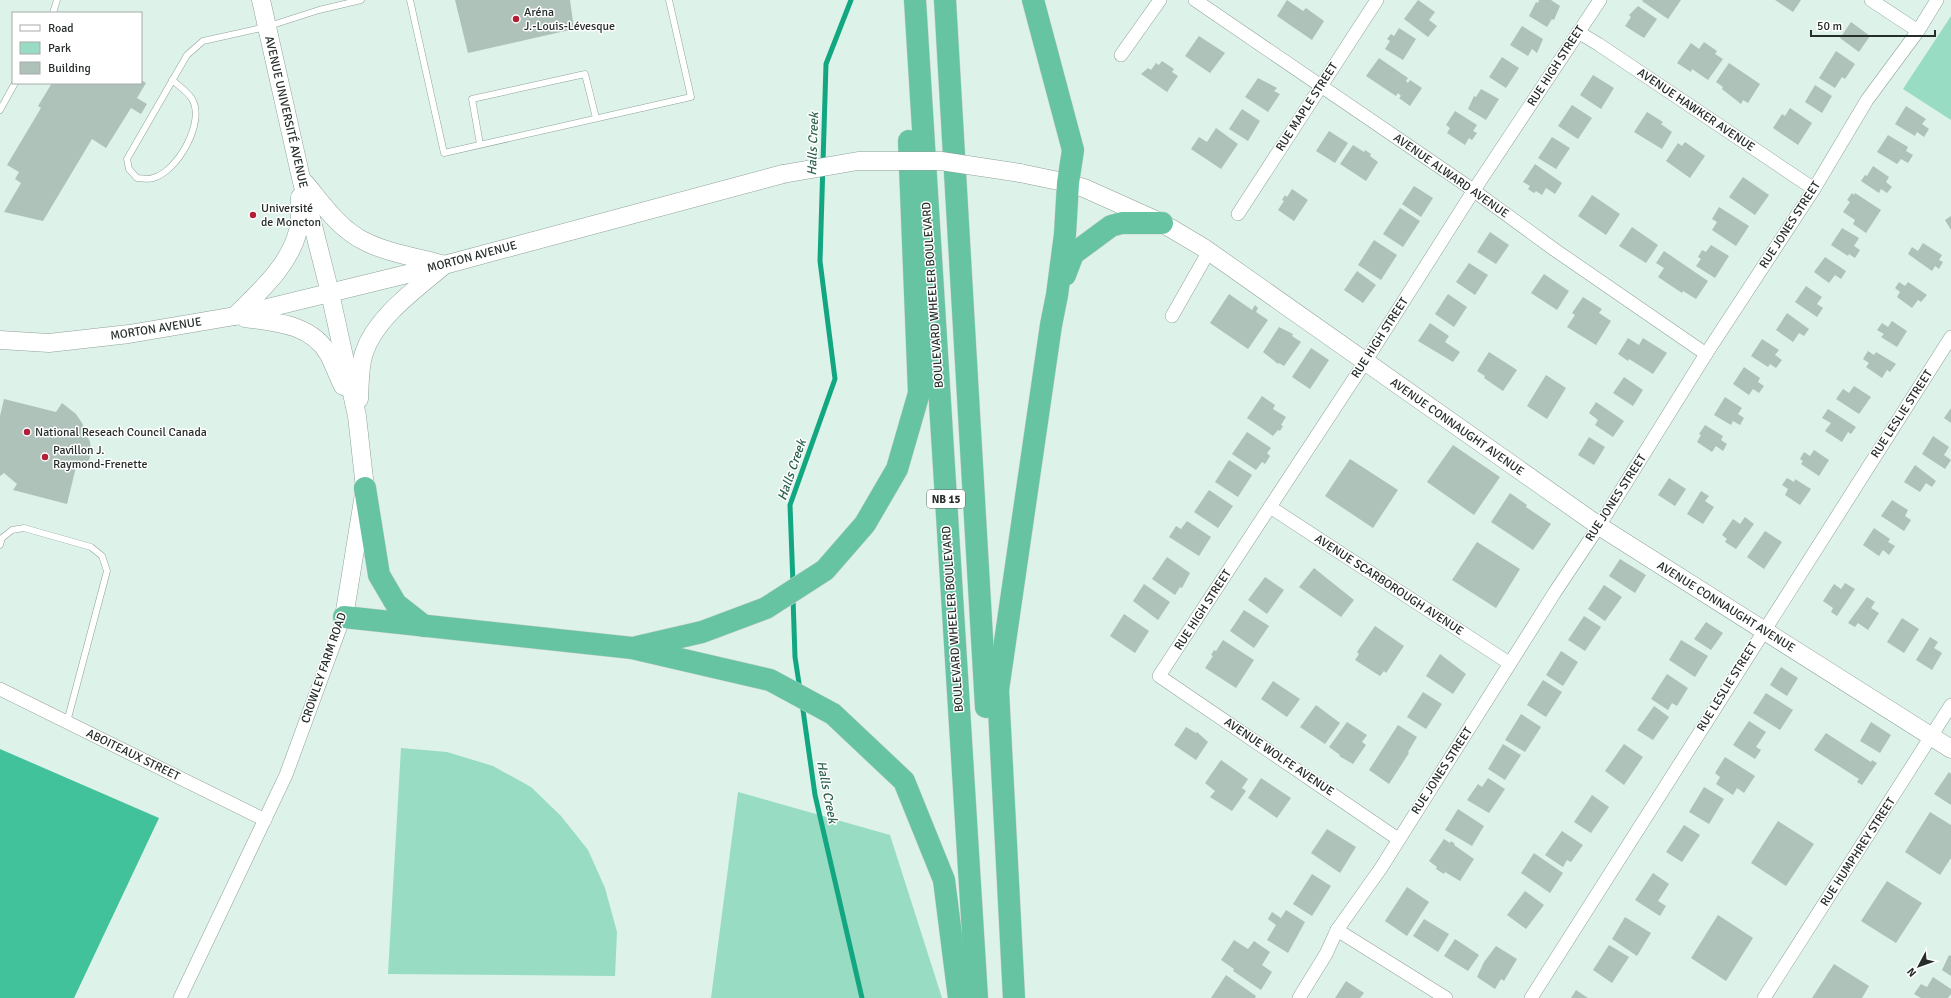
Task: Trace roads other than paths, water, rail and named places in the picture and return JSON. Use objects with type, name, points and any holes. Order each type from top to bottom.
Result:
[{"type":"highway","points":[[632,648],[702,632],[766,608],[825,570],[865,524],[897,469],[919,393],[906,78],[911,0]]},
{"type":"highway","name":"BOULEVARD WHEELER BOULEVARD","points":[[915,0],[977,998]]},
{"type":"highway","name":"NB 15","points":[[945,0],[1003,998]]},
{"type":"highway","points":[[1014,998],[998,690],[1051,324],[1057,295],[1065,234],[1068,183],[1073,150],[1033,0]]},
{"type":"highway","points":[[1057,295],[1073,254],[1111,226],[1122,223],[1162,223]]},
{"type":"highway","points":[[365,488],[379,575],[396,604],[424,626]]},
{"type":"highway","points":[[344,617],[632,648],[770,680],[833,714],[904,781],[944,880],[959,998]]},
{"type":"street","name":"AVENUE UNIVERSITÉ AVENUE","points":[[261,0],[301,178],[330,293]]},
{"type":"street","points":[[1121,55],[1160,0]]},
{"type":"street","name":"AVENUE ALWARD AVENUE","points":[[1195,0],[1474,190],[1555,250],[1706,354]]},
{"type":"street","name":"RUE MAPLE STREET","points":[[1238,214],[1377,0]]},
{"type":"street","name":"RUE HIGH STREET","points":[[1159,676],[1365,362],[1474,190],[1600,0]]},
{"type":"street","points":[[1871,0],[1918,31]]},
{"type":"street","name":"RUE JONES STREET","points":[[1299,998],[1326,954],[1338,930],[1599,526],[1706,354],[1814,189],[1867,100],[1918,31],[1937,0]]},
{"type":"street","name":"AVENUE HAWKER AVENUE","points":[[1578,32],[1814,189]]},
{"type":"street","name":"MORTON AVENUE","points":[[0,340],[49,343],[129,334],[235,316],[444,265],[783,174],[858,161],[941,161]]},
{"type":"street","name":"AVENUE CONNAUGHT AVENUE","points":[[941,161],[1020,173],[1068,183],[1162,223],[1210,251],[1599,526],[1951,749]]},
{"type":"street","points":[[301,178],[338,222],[363,241],[387,250],[444,265]]},
{"type":"street","points":[[235,316],[272,280],[292,251],[299,229],[301,178]]},
{"type":"street","points":[[1172,316],[1210,251]]},
{"type":"street","points":[[357,416],[364,353],[377,328],[392,309],[444,265]]},
{"type":"street","name":"CROWLEY FARM ROAD","points":[[180,998],[286,776],[344,617],[365,488],[357,416],[330,293]]},
{"type":"street","points":[[235,316],[286,323],[311,335],[328,353],[357,416]]},
{"type":"street","name":"RUE LESLIE STREET","points":[[1531,998],[1763,630],[1951,337]]},
{"type":"street","name":"AVENUE SCARBOROUGH AVENUE","points":[[1270,507],[1510,663]]},
{"type":"street","name":"AVENUE WOLFE AVENUE","points":[[1159,676],[1398,839]]},
{"type":"street","name":"ABOITEAUX STREET","points":[[0,689],[265,820]]},
{"type":"street","name":"RUE HUMPHREY STREET","points":[[1764,998],[1951,705]]},
{"type":"street","points":[[1338,930],[1446,998]]},
{"type":"lane","points":[[53,12],[57,0]]},
{"type":"lane","points":[[172,80],[183,88],[193,100],[197,116],[192,134],[180,156],[168,169],[153,178],[137,178],[129,169],[127,159],[172,80],[187,55],[203,41],[266,27],[318,10],[361,0]]},
{"type":"lane","points":[[410,0],[444,153],[690,97],[669,0]]},
{"type":"lane","points":[[480,144],[472,99],[585,74],[596,118]]},
{"type":"lane","points":[[0,110],[14,84]]},
{"type":"lane","points":[[0,545],[2,538],[12,530],[24,528],[91,547],[102,556],[106,571],[67,722]]},
{"type":"waterway","name":"Halls Creek","points":[[793,584],[790,505],[835,379],[820,261],[826,64],[851,0]]},
{"type":"waterway","name":"Halls Creek","points":[[793,598],[795,657],[800,690]]},
{"type":"waterway","name":"Halls Creek","points":[[802,703],[815,795],[862,998]]},
{"type":"place","name":"Aréna J.-Louis-Lévesque","points":[[516,19]]},
{"type":"place","name":"Université de Moncton","points":[[253,215]]},
{"type":"place","name":"National Reseach Council Canada","points":[[27,432]]},
{"type":"place","name":"Pavillon J. Raymond-Frenette","points":[[45,457]]}]
